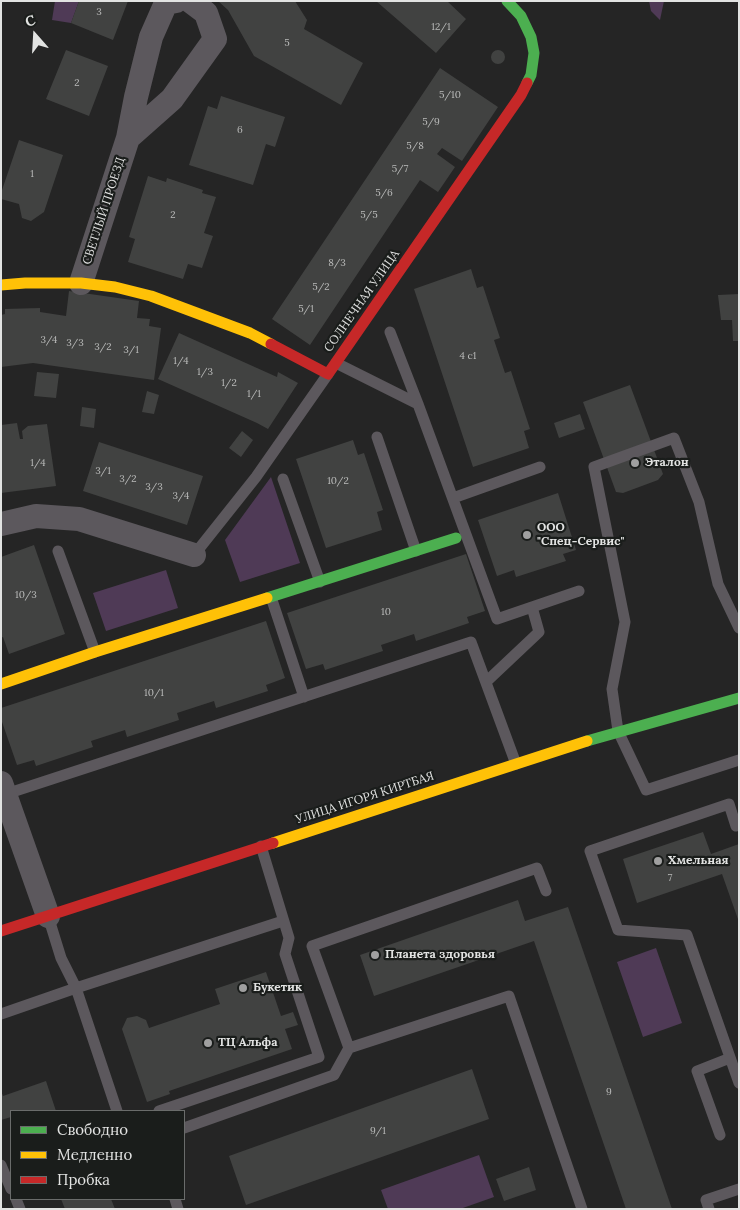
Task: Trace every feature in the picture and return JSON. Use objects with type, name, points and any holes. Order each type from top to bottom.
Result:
[{"type":"street","name":"СВЕТЛЫЙ ПРОЕЗД","points":[[81,283],[128,138],[136,97],[152,37],[166,3],[176,1]]},
{"type":"street","points":[[128,138],[172,99],[215,39],[206,13],[190,1]]},
{"type":"street","name":"СОЛНЕЧНАЯ УЛИЦА","points":[[328,374],[521,95],[531,75],[534,53],[530,37],[521,16],[507,1]]},
{"type":"street","points":[[1,285],[81,283],[151,296],[250,333],[328,374]]},
{"type":"street","points":[[1,524],[36,516],[79,518],[194,555]]},
{"type":"street","points":[[1,684],[95,652],[456,538]]},
{"type":"street","name":"УЛИЦА ИГОРЯ КИРТБАЯ","points":[[1,931],[618,731],[739,698]]},
{"type":"street","points":[[3,791],[48,916]]},
{"type":"lane","points":[[390,332],[453,498],[496,619],[579,591]]},
{"type":"lane","points":[[336,363],[418,404]]},
{"type":"lane","name":"СОЛНЕЧНАЯ УЛИЦА","points":[[194,555],[256,477],[328,374]]},
{"type":"lane","points":[[377,437],[416,551]]},
{"type":"lane","points":[[739,628],[718,584],[699,502],[674,438],[594,468],[625,622],[612,690],[618,731],[646,790],[739,760]]},
{"type":"lane","points":[[453,498],[540,467]]},
{"type":"lane","points":[[283,479],[320,582]]},
{"type":"lane","points":[[58,551],[95,652]]},
{"type":"lane","points":[[271,597],[304,697]]},
{"type":"lane","points":[[486,682],[539,632],[532,607]]},
{"type":"lane","points":[[3,791],[304,697],[471,642],[516,764]]},
{"type":"lane","points":[[736,826],[729,804],[590,851],[618,930],[687,935],[739,1082]]},
{"type":"lane","points":[[162,1110],[319,1057],[285,954],[289,938],[261,846]]},
{"type":"lane","points":[[349,1048],[312,946],[537,868],[546,891]]},
{"type":"lane","points":[[48,916],[61,958],[76,988],[117,1110]]},
{"type":"lane","points":[[1,1014],[283,921]]},
{"type":"lane","points":[[185,1128],[334,1075],[349,1048],[509,996],[582,1209]]},
{"type":"lane","points":[[720,1135],[697,1071],[730,1058]]},
{"type":"lane","points":[[1,1166],[10,1187]]},
{"type":"lane","points":[[710,1209],[706,1200],[739,1189]]},
{"type":"shaded area","points":[[55,1],[79,1],[71,23],[52,20]]},
{"type":"shaded area","points":[[649,1],[664,1],[660,20],[651,11]]},
{"type":"shaded area","points":[[271,477],[300,563],[240,582],[225,540]]},
{"type":"shaded area","points":[[166,570],[178,608],[106,631],[93,593]]},
{"type":"shaded area","points":[[656,948],[682,1023],[643,1037],[617,962]]},
{"type":"shaded area","points":[[479,1155],[494,1197],[460,1209],[388,1209],[381,1190]]},
{"type":"building","points":[[79,1],[128,1],[113,40],[71,23]]},
{"type":"building","points":[[218,1],[295,1],[307,20],[304,29],[363,63],[341,105],[254,56],[228,10]]},
{"type":"building","points":[[376,1],[447,1],[466,19],[436,53]]},
{"type":"building","points":[[66,50],[108,66],[89,116],[46,99]]},
{"type":"building","points":[[498,50],[503,52],[505,57],[503,62],[498,64],[493,62],[491,57],[493,52]]},
{"type":"building","points":[[440,68],[498,107],[462,161],[442,148],[437,154],[455,167],[438,192],[420,180],[310,345],[272,319]]},
{"type":"building","points":[[221,96],[285,117],[275,147],[266,144],[253,185],[189,165],[208,106],[217,109]]},
{"type":"building","points":[[19,140],[63,155],[44,212],[31,221],[22,218],[19,204],[1,199],[1,193]]},
{"type":"building","points":[[148,176],[166,182],[167,178],[203,190],[202,193],[216,197],[204,233],[213,236],[202,268],[188,264],[183,279],[128,262],[135,239],[129,237]]},
{"type":"building","points":[[471,269],[477,288],[483,286],[500,338],[494,340],[505,373],[511,371],[530,429],[524,431],[529,448],[473,467],[414,289]]},
{"type":"building","points":[[69,291],[139,301],[137,318],[150,319],[149,326],[161,328],[154,380],[33,363],[1,367],[1,315],[5,314],[5,309],[40,308],[40,312],[66,316]]},
{"type":"building","points":[[739,294],[739,341],[733,341],[732,320],[721,320],[718,295]]},
{"type":"building","points":[[179,333],[277,377],[278,372],[298,383],[268,429],[158,379]]},
{"type":"building","points":[[37,372],[59,374],[56,398],[34,396]]},
{"type":"building","points":[[630,385],[663,474],[658,480],[623,493],[616,492],[583,402]]},
{"type":"building","points":[[147,391],[159,395],[154,414],[142,412]]},
{"type":"building","points":[[82,407],[96,409],[94,428],[80,426]]},
{"type":"building","points":[[580,414],[585,429],[559,438],[554,423]]},
{"type":"building","points":[[17,423],[20,439],[23,439],[22,431],[28,426],[47,424],[56,486],[1,493],[1,425]]},
{"type":"building","points":[[242,431],[253,440],[241,457],[229,448]]},
{"type":"building","points":[[353,440],[358,455],[364,453],[383,510],[377,512],[382,530],[326,548],[296,459]]},
{"type":"building","points":[[99,442],[203,476],[187,525],[83,491]]},
{"type":"building","name":"ООО \"Спец-Сервис\"","points":[[558,493],[576,550],[563,554],[566,561],[516,577],[514,570],[497,576],[478,520]]},
{"type":"building","points":[[34,545],[65,634],[9,654],[3,637],[1,638],[1,557]]},
{"type":"building","points":[[466,554],[485,611],[467,617],[469,623],[416,641],[414,634],[381,645],[383,651],[325,670],[323,664],[306,669],[287,613]]},
{"type":"building","points":[[266,621],[285,678],[266,685],[268,691],[216,708],[214,701],[177,713],[179,720],[127,737],[125,730],[91,741],[93,747],[36,766],[34,760],[17,765],[1,719],[1,708]]},
{"type":"building","points":[[703,832],[711,854],[739,844],[739,922],[722,874],[637,903],[623,859]]},
{"type":"building","points":[[518,900],[525,921],[568,907],[672,1209],[626,1209],[534,941],[374,996],[360,955]]},
{"type":"building","name":"ТЦ Альфа","points":[[266,972],[281,1016],[293,1012],[298,1025],[285,1029],[292,1049],[169,1091],[170,1094],[147,1102],[122,1029],[127,1018],[137,1016],[146,1020],[149,1028],[220,1004],[215,989]]},
{"type":"building","points":[[472,1069],[489,1119],[246,1205],[229,1156]]},
{"type":"building","points":[[46,1081],[56,1110],[10,1110],[10,1117],[1,1120],[1,1091],[3,1096]]},
{"type":"building","points":[[529,1167],[536,1190],[504,1201],[496,1179]]},
{"type":"building","points":[[61,1200],[111,1200],[115,1209],[65,1209]]},
{"type":"traffic: fast","points":[[507,1],[521,16],[531,37],[534,53],[531,75],[527,83]]},
{"type":"traffic: fast","points":[[267,598],[456,538]]},
{"type":"traffic: fast","points":[[587,741],[739,698]]},
{"type":"traffic: slow","points":[[1,285],[81,283],[115,287],[151,296],[250,333],[271,344]]},
{"type":"traffic: slow","points":[[1,684],[95,652],[267,598]]},
{"type":"traffic: slow","points":[[273,843],[587,741]]},
{"type":"traffic: jam","points":[[271,344],[328,374],[521,95],[527,83]]},
{"type":"traffic: jam","points":[[1,931],[273,843]]},
{"type":"place","name":"Эталон","points":[[635,463]]},
{"type":"place","name":"ООО \"Спец-Сервис\"","points":[[527,535]]},
{"type":"place","name":"Хмельная","points":[[658,861]]},
{"type":"place","name":"Планета здоровья","points":[[375,955]]},
{"type":"place","name":"Букетик","points":[[243,988]]},
{"type":"place","name":"ТЦ Альфа","points":[[208,1043]]}]
